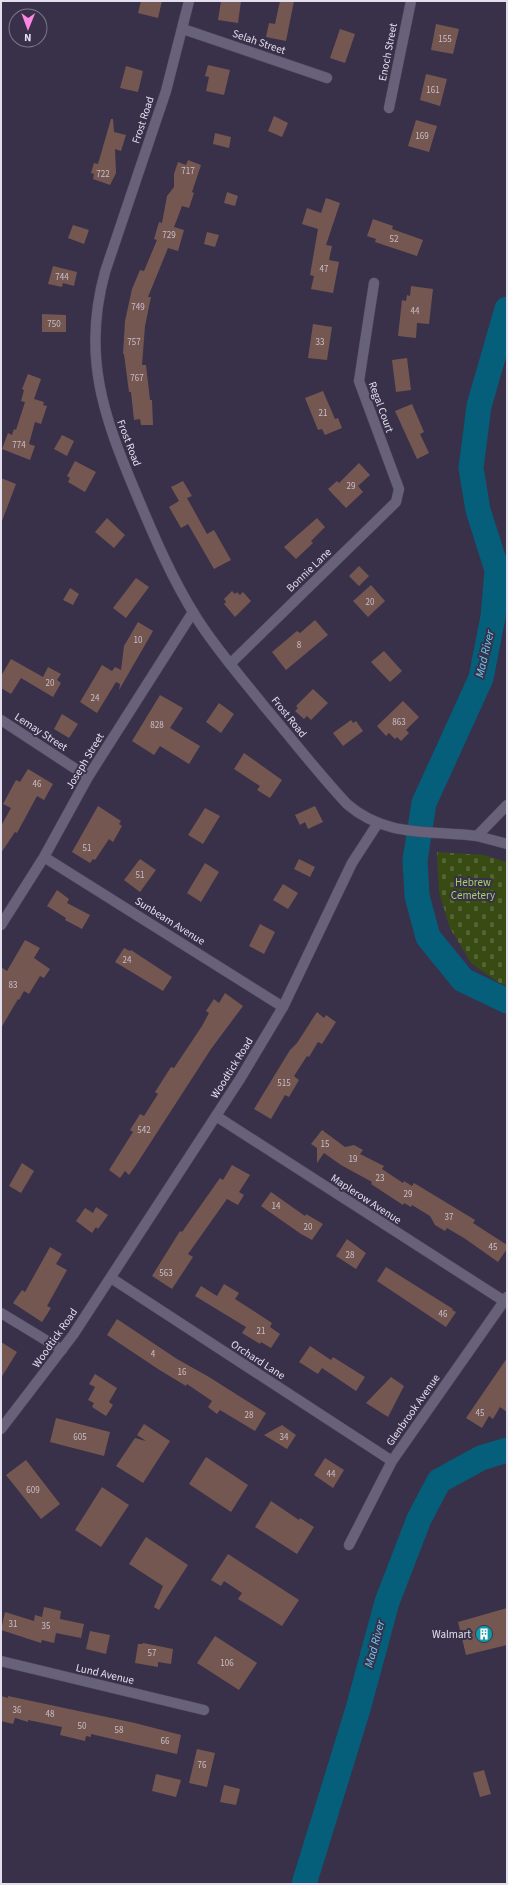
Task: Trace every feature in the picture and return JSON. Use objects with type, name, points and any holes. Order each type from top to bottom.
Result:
[{"type":"street","name":"Frost Road","points":[[189,1],[183,29],[157,118],[105,272],[97,312],[96,348],[99,389],[109,428],[157,542],[173,576],[193,612],[230,664],[343,799],[358,812],[378,823]]},
{"type":"street","name":"Enoch Street","points":[[389,108],[411,1]]},
{"type":"street","name":"Selah Street","points":[[183,29],[327,78]]},
{"type":"street","name":"Regal Court","points":[[374,282],[359,381],[399,489]]},
{"type":"street","name":"Bonnie Lane","points":[[230,664],[396,502],[399,489]]},
{"type":"street","name":"Joseph Street","points":[[1,925],[44,856],[88,777],[193,612]]},
{"type":"street","name":"Lemay Street","points":[[1,720],[88,777]]},
{"type":"street","points":[[477,836],[507,805]]},
{"type":"street","points":[[378,823],[404,830],[477,836],[507,844]]},
{"type":"street","name":"Woodtick Road","points":[[1,1430],[62,1350],[111,1278],[216,1116],[283,1007],[352,863],[378,823]]},
{"type":"street","name":"Sunbeam Avenue","points":[[44,856],[283,1007]]},
{"type":"street","name":"Maplerow Avenue","points":[[216,1116],[505,1299]]},
{"type":"street","name":"Orchard Lane","points":[[111,1278],[392,1461]]},
{"type":"street","name":"Glenbrook Avenue","points":[[349,1544],[392,1461],[505,1299]]},
{"type":"street","points":[[1,1313],[62,1350]]},
{"type":"street","name":"Lund Avenue","points":[[1,1661],[204,1710]]},
{"type":"green space","name":"Hebrew Cemetery","points":[[437,852],[484,855],[507,862],[507,986],[496,981],[471,963],[450,928],[439,892]]},
{"type":"building","points":[[141,1],[162,1],[158,18],[138,13]]},
{"type":"building","points":[[221,1],[241,1],[238,23],[218,20]]},
{"type":"building","points":[[280,1],[294,1],[286,41],[266,37],[269,23],[275,24]]},
{"type":"building","points":[[436,24],[459,29],[453,54],[431,50]]},
{"type":"building","points":[[340,29],[355,34],[345,63],[330,58]]},
{"type":"building","points":[[208,65],[230,70],[224,95],[206,91],[209,77],[205,76]]},
{"type":"building","points":[[126,66],[143,71],[138,92],[120,88]]},
{"type":"building","points":[[426,74],[447,79],[440,106],[420,100]]},
{"type":"building","points":[[274,116],[288,123],[282,137],[268,131]]},
{"type":"building","points":[[111,119],[113,119],[114,132],[126,135],[121,151],[115,149],[116,173],[110,185],[93,179],[94,174],[91,173],[94,163],[98,164]]},
{"type":"building","points":[[416,120],[437,126],[429,152],[408,146]]},
{"type":"building","points":[[215,133],[231,137],[229,148],[213,144]]},
{"type":"building","points":[[188,160],[201,165],[192,192],[194,193],[189,208],[182,206],[174,227],[184,230],[178,251],[168,248],[148,297],[151,297],[145,326],[142,365],[146,365],[150,400],[152,400],[153,425],[141,425],[140,419],[134,420],[131,392],[129,392],[123,354],[125,321],[132,289],[140,270],[144,271],[157,240],[154,239],[159,222],[162,223],[167,196],[174,187],[174,174],[178,162],[186,165]]},
{"type":"building","points":[[227,192],[238,196],[235,206],[224,203]]},
{"type":"building","points":[[326,198],[340,203],[326,245],[332,246],[329,260],[339,262],[333,293],[311,289],[314,276],[310,275],[318,229],[302,224],[307,208],[321,213]]},
{"type":"building","points":[[373,219],[393,226],[392,229],[423,240],[417,256],[375,242],[376,239],[367,236]]},
{"type":"building","points":[[73,225],[89,230],[84,244],[68,238]]},
{"type":"building","points":[[207,232],[219,235],[215,247],[204,244]]},
{"type":"building","points":[[53,266],[77,272],[74,286],[63,283],[62,287],[48,284]]},
{"type":"building","points":[[411,286],[433,289],[429,324],[417,323],[416,338],[398,336],[402,300],[406,301],[407,295],[410,296]]},
{"type":"building","points":[[42,314],[66,315],[66,332],[42,332]]},
{"type":"building","points":[[313,324],[332,327],[327,360],[308,358]]},
{"type":"building","points":[[407,358],[411,390],[396,392],[392,360]]},
{"type":"building","points":[[28,374],[41,379],[34,399],[44,402],[43,405],[47,406],[41,424],[35,422],[29,444],[35,446],[30,460],[2,449],[8,433],[12,435],[14,429],[16,430],[25,402],[21,401],[24,390],[22,389]]},
{"type":"building","points":[[323,391],[335,419],[338,418],[342,428],[325,435],[322,429],[318,430],[305,398]]},
{"type":"building","points":[[412,404],[424,432],[420,434],[429,453],[417,459],[395,411]]},
{"type":"building","points":[[62,435],[74,441],[67,456],[54,449]]},
{"type":"building","points":[[75,461],[96,472],[85,492],[68,482],[70,478],[67,476]]},
{"type":"building","points":[[359,463],[370,475],[358,486],[363,492],[346,508],[328,489],[337,481],[339,483]]},
{"type":"building","points":[[1,478],[16,484],[2,521],[1,521]]},
{"type":"building","points":[[183,481],[192,496],[187,498],[207,534],[214,530],[231,560],[214,569],[188,524],[181,528],[169,507],[179,501],[171,487]]},
{"type":"building","points":[[107,518],[125,535],[114,548],[95,532]]},
{"type":"building","points":[[317,518],[325,527],[311,541],[313,543],[296,559],[284,547]]},
{"type":"building","points":[[359,566],[369,576],[359,586],[349,576]]},
{"type":"building","points":[[136,578],[149,587],[126,618],[113,608]]},
{"type":"building","points":[[371,585],[385,601],[368,617],[353,601]]},
{"type":"building","points":[[70,588],[79,594],[73,605],[63,600]]},
{"type":"building","points":[[232,591],[235,594],[237,592],[240,595],[243,592],[251,601],[235,617],[224,604],[226,602],[224,599]]},
{"type":"building","points":[[315,620],[328,635],[286,670],[272,652],[297,631],[300,633]]},
{"type":"building","points":[[138,622],[153,631],[119,690],[120,684],[116,682],[97,713],[80,702],[102,665],[112,671],[115,667],[121,670],[124,646]]},
{"type":"building","points":[[384,651],[402,671],[390,682],[371,662]]},
{"type":"building","points":[[11,659],[43,677],[48,667],[61,674],[57,680],[61,683],[53,697],[21,678],[11,694],[1,688],[1,676]]},
{"type":"building","points":[[313,689],[328,703],[311,720],[307,716],[304,719],[295,711],[298,708],[296,706]]},
{"type":"building","points":[[160,695],[183,708],[170,728],[200,746],[189,764],[160,746],[154,755],[132,741]]},
{"type":"building","points":[[403,701],[419,717],[406,730],[409,733],[401,741],[397,737],[395,739],[389,733],[386,736],[377,726]]},
{"type":"building","points":[[219,703],[234,714],[221,733],[206,722]]},
{"type":"building","points":[[62,714],[78,724],[69,738],[54,729]]},
{"type":"building","points":[[351,720],[353,723],[356,721],[363,731],[343,746],[333,733]]},
{"type":"building","points":[[244,753],[282,780],[270,798],[257,790],[260,786],[234,769]]},
{"type":"building","points":[[28,769],[53,784],[44,800],[37,796],[17,833],[15,832],[1,853],[1,826],[11,808],[3,804],[16,780],[20,782]]},
{"type":"building","points":[[98,806],[121,821],[119,824],[122,826],[113,842],[109,839],[95,860],[93,859],[90,863],[72,852]]},
{"type":"building","points":[[315,806],[323,822],[308,829],[305,822],[300,825],[295,815]]},
{"type":"building","points":[[205,808],[220,816],[203,844],[188,835]]},
{"type":"building","points":[[140,859],[156,870],[140,892],[124,880]]},
{"type":"building","points":[[299,859],[315,867],[310,877],[294,869]]},
{"type":"building","points":[[205,863],[219,872],[201,902],[187,893]]},
{"type":"building","points":[[283,884],[298,893],[288,909],[273,900]]},
{"type":"building","points":[[57,890],[69,899],[67,903],[90,915],[82,929],[65,920],[66,918],[47,906]]},
{"type":"building","points":[[260,924],[275,932],[264,954],[249,946]]},
{"type":"building","points":[[25,940],[40,948],[34,958],[50,969],[44,978],[40,976],[29,994],[24,991],[1,1028],[1,967],[7,971]]},
{"type":"building","points":[[124,948],[130,951],[131,950],[172,977],[163,991],[115,962]]},
{"type":"building","points":[[225,993],[243,1006],[211,1049],[129,1175],[125,1171],[120,1178],[109,1170],[133,1132],[130,1130],[140,1114],[144,1116],[158,1094],[155,1092],[171,1067],[174,1068],[202,1026],[209,1013],[206,1011],[214,999],[219,1003]]},
{"type":"building","points":[[317,1012],[324,1018],[326,1015],[336,1022],[322,1044],[318,1042],[309,1057],[307,1056],[294,1076],[299,1080],[289,1097],[285,1095],[271,1119],[254,1109],[290,1050],[297,1043]]},
{"type":"building","points":[[322,1130],[345,1147],[354,1145],[363,1150],[360,1154],[384,1166],[382,1169],[403,1183],[404,1181],[412,1186],[414,1183],[475,1220],[473,1223],[507,1245],[507,1249],[498,1262],[447,1228],[445,1231],[435,1225],[430,1216],[412,1205],[411,1207],[404,1203],[403,1205],[371,1184],[372,1182],[341,1165],[324,1153],[317,1163],[317,1148],[311,1144]]},
{"type":"building","points":[[22,1163],[34,1171],[21,1193],[9,1186]]},
{"type":"building","points":[[232,1165],[250,1175],[239,1192],[244,1195],[238,1205],[227,1199],[188,1254],[193,1257],[172,1289],[152,1276],[180,1231],[182,1232],[220,1178],[223,1180]]},
{"type":"building","points":[[271,1192],[305,1216],[306,1214],[323,1224],[312,1240],[261,1206]]},
{"type":"building","points":[[96,1207],[108,1215],[98,1229],[96,1227],[92,1233],[76,1221],[85,1208],[93,1213]]},
{"type":"building","points":[[347,1239],[366,1253],[356,1269],[336,1256]]},
{"type":"building","points":[[50,1247],[62,1254],[56,1264],[67,1270],[47,1306],[51,1308],[42,1322],[13,1303],[22,1290],[25,1292]]},
{"type":"building","points":[[386,1267],[456,1312],[446,1327],[377,1281]]},
{"type":"building","points":[[224,1284],[239,1293],[235,1299],[272,1323],[270,1327],[280,1334],[271,1348],[261,1342],[260,1344],[242,1333],[246,1327],[195,1296],[201,1286],[217,1296]]},
{"type":"building","points":[[117,1319],[177,1359],[209,1377],[266,1413],[255,1431],[220,1410],[217,1414],[208,1407],[212,1401],[187,1384],[186,1386],[158,1369],[107,1335]]},
{"type":"building","points":[[1,1342],[17,1352],[1,1378]]},
{"type":"building","points":[[310,1346],[331,1360],[333,1357],[365,1377],[356,1391],[322,1368],[318,1374],[299,1362]]},
{"type":"building","points":[[507,1358],[507,1412],[500,1407],[493,1419],[489,1416],[482,1428],[466,1418]]},
{"type":"building","points":[[95,1374],[117,1388],[109,1402],[113,1405],[106,1416],[92,1407],[94,1403],[88,1400],[95,1387],[89,1384]]},
{"type":"building","points":[[391,1377],[404,1386],[388,1417],[366,1403]]},
{"type":"building","points":[[56,1418],[110,1432],[104,1456],[50,1442]]},
{"type":"building","points":[[144,1424],[170,1441],[143,1483],[116,1466],[135,1438],[146,1441],[137,1435]]},
{"type":"building","points":[[282,1425],[296,1435],[287,1449],[264,1435]]},
{"type":"building","points":[[206,1457],[248,1485],[231,1512],[189,1484]]},
{"type":"building","points":[[325,1458],[344,1470],[333,1488],[314,1475]]},
{"type":"building","points":[[26,1460],[60,1504],[41,1519],[6,1475]]},
{"type":"building","points":[[102,1487],[129,1505],[101,1547],[75,1530]]},
{"type":"building","points":[[271,1501],[299,1520],[300,1518],[314,1527],[297,1554],[255,1527]]},
{"type":"building","points":[[146,1537],[188,1565],[159,1610],[154,1607],[163,1586],[129,1564]]},
{"type":"building","points":[[228,1554],[299,1600],[282,1626],[238,1599],[242,1593],[224,1581],[221,1586],[211,1580]]},
{"type":"building","points":[[44,1607],[61,1611],[60,1619],[84,1624],[81,1638],[56,1633],[54,1643],[42,1640],[41,1643],[1,1630],[5,1612],[34,1621],[35,1615],[42,1617]]},
{"type":"building","name":"Walmart","points":[[507,1608],[507,1645],[466,1655],[458,1622]]},
{"type":"building","points":[[90,1631],[110,1635],[106,1654],[86,1649]]},
{"type":"building","points":[[215,1636],[257,1663],[239,1690],[197,1663]]},
{"type":"building","points":[[143,1643],[173,1649],[171,1664],[158,1662],[158,1667],[135,1663],[138,1644]]},
{"type":"building","points":[[1,1696],[8,1698],[8,1696],[135,1723],[181,1735],[177,1754],[91,1734],[91,1737],[86,1736],[85,1741],[60,1735],[62,1727],[28,1720],[28,1722],[15,1718],[13,1724],[1,1721]]},
{"type":"building","points":[[197,1749],[215,1753],[207,1787],[189,1783]]},
{"type":"building","points":[[484,1770],[491,1794],[480,1797],[473,1773]]},
{"type":"building","points":[[156,1774],[181,1780],[176,1797],[152,1791]]},
{"type":"building","points":[[224,1785],[240,1789],[236,1805],[220,1802]]},
{"type":"waterway","name":"Mad River","points":[[507,309],[479,406],[471,468],[478,510],[497,570],[493,617],[481,678],[424,803],[415,860],[417,896],[428,937],[463,980],[507,1001]]},
{"type":"waterway","name":"Mad River","points":[[304,1884],[358,1709],[387,1602],[419,1519],[439,1481],[481,1458],[507,1450]]},
{"type":"place","name":"Walmart","points":[[484,1634]]}]
